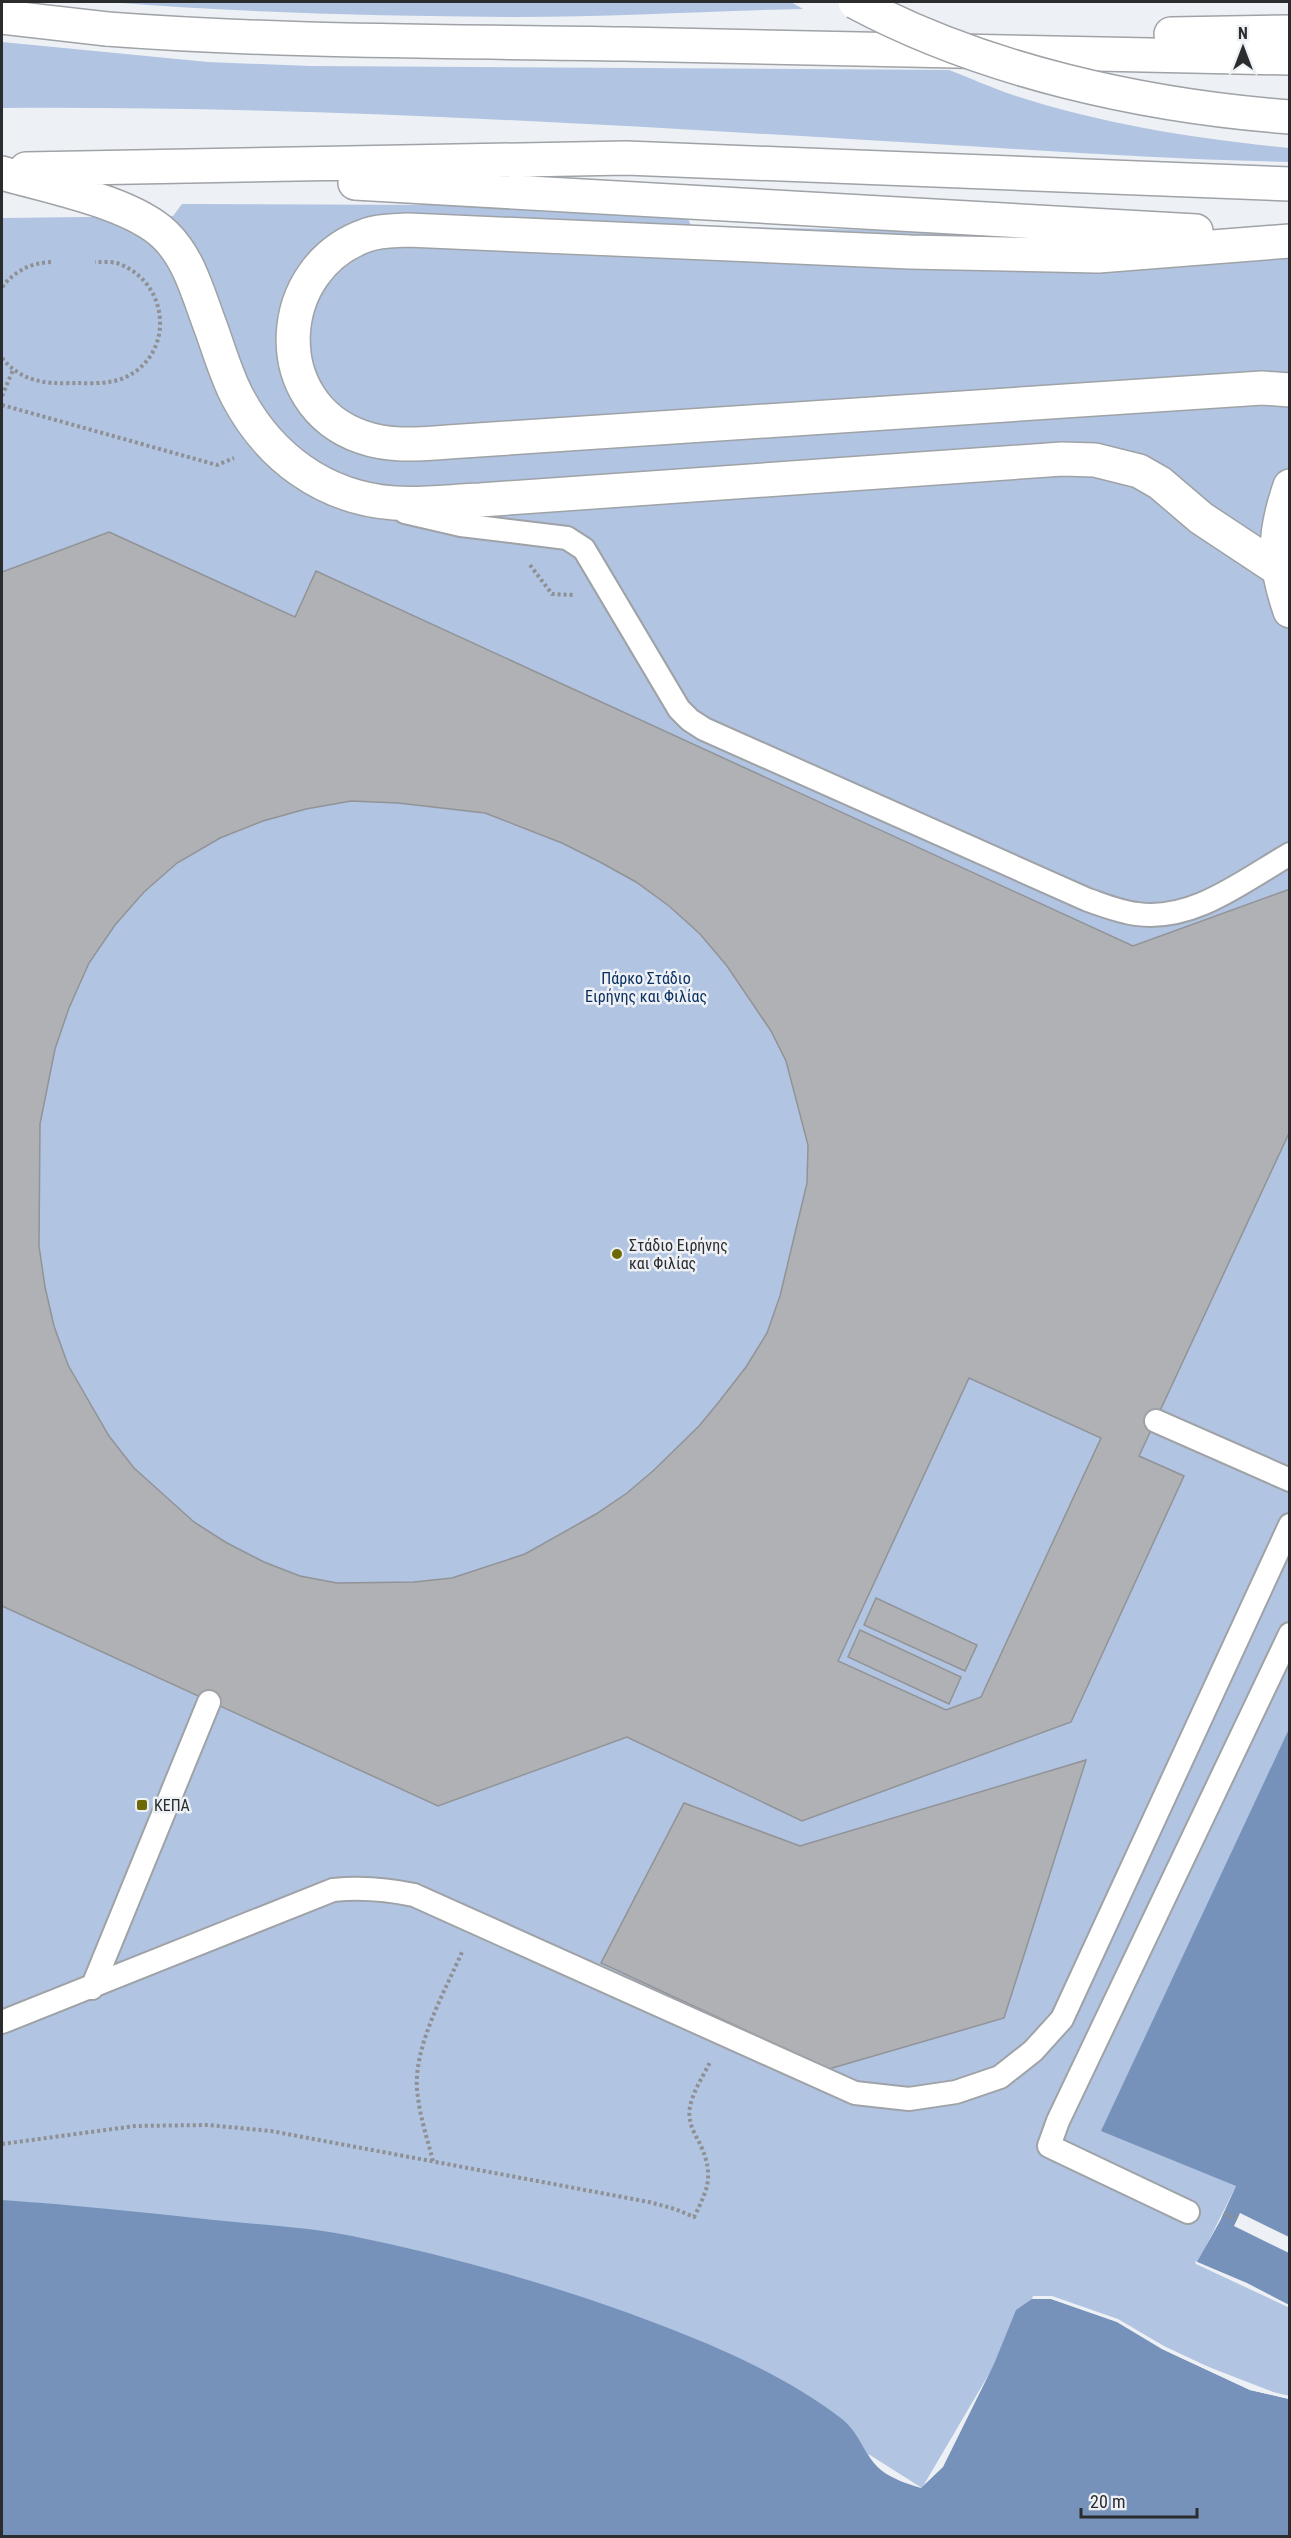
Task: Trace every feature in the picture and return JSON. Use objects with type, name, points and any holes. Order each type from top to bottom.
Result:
[{"type":"main road","points":[[855,2],[956,47],[1039,74],[1184,105],[1290,117]]},
{"type":"main road","points":[[2,17],[206,37],[1290,58]]},
{"type":"main road","points":[[621,44],[1290,32]]},
{"type":"main road","points":[[2,171],[626,158],[1290,184]]},
{"type":"main road","points":[[95,169],[1290,239]]},
{"type":"main road","points":[[2,171],[124,209],[148,220],[167,237],[186,263],[236,394],[256,428],[295,468],[346,494],[395,503],[480,500],[1062,459],[1095,460],[1139,471],[1160,483],[1200,518],[1278,569]]},
{"type":"main road","points":[[1290,239],[1098,256],[910,252],[408,230],[382,231],[354,240],[319,266],[303,291],[294,318],[292,333],[299,376],[314,402],[347,431],[389,444],[472,441],[1262,388],[1290,390]]},
{"type":"main road","points":[[1290,486],[1279,519],[1276,544],[1278,569],[1290,611]]},
{"type":"lane","points":[[367,499],[408,513],[461,525],[567,538],[584,549],[679,709],[690,720],[704,729],[1088,900],[1136,914],[1158,916],[1181,912],[1207,902],[1290,854]]},
{"type":"lane","points":[[1156,1421],[1290,1480]]},
{"type":"lane","points":[[2,2022],[333,1890],[359,1887],[383,1888],[414,1895],[855,2093],[909,2099],[956,2092],[1000,2077],[1033,2051],[1062,2019],[1290,1525]]},
{"type":"lane","points":[[1188,2212],[1049,2146],[1058,2121],[1290,1634]]},
{"type":"lane","points":[[92,1988],[209,1702]]},
{"type":"path","points":[[2,287],[12,276],[26,267],[51,262]]},
{"type":"path","points":[[2,358],[13,370],[43,383],[104,383],[128,376],[147,361],[156,347],[160,331],[160,315],[153,291],[143,278],[129,269],[114,262],[95,262]]},
{"type":"path","points":[[2,396],[13,370]]},
{"type":"path","points":[[433,2161],[417,2088],[418,2063],[426,2036],[458,1961]]},
{"type":"path","points":[[2,2144],[135,2126],[207,2125],[271,2131],[649,2202],[694,2217],[706,2192],[709,2176],[706,2160],[690,2120],[690,2104],[704,2075]]},
{"type":"path","points":[[1224,2213],[1237,2219]]},
{"type":"green space","points":[[108,2],[791,2],[803,9],[588,16],[465,17],[261,11]]},
{"type":"green space","points":[[2,42],[208,62],[310,66],[949,70],[1013,95],[1080,114],[1185,135],[1289,148],[1289,162],[1124,156],[426,116],[108,108],[2,108]]},
{"type":"green space","name":"Πάρκο Στάδιο Ειρήνης και Φιλίας","points":[[182,204],[437,205],[688,218],[691,226],[1289,239],[1289,1735],[1236,2186],[1198,2262],[1289,2305],[1289,2398],[1033,2299],[922,2488],[870,2455],[2,2208],[2,218],[173,216]]},
{"type":"shaded area","points":[[1289,1729],[1289,2305],[1197,2262],[1236,2186],[1101,2131]]},
{"type":"shaded area","points":[[2,2200],[134,2211],[335,2233],[398,2246],[533,2281],[665,2327],[708,2344],[777,2377],[842,2419],[881,2470],[895,2479],[921,2488],[943,2467],[994,2364],[1016,2310],[1032,2299],[1051,2299],[1117,2322],[1162,2349],[1250,2390],[1289,2399],[1289,2536],[2,2536]]},
{"type":"pier","points":[[1240,2213],[1289,2237],[1289,2253],[1234,2226]]},
{"type":"pier","points":[[1195,2261],[1247,2283],[1289,2305],[1290,2308],[1196,2264]]},
{"type":"pier","points":[[1033,2296],[1052,2296],[1118,2319],[1164,2346],[1251,2387],[1290,2396],[1289,2399],[1250,2390],[1162,2349],[1117,2322],[1051,2299],[1032,2299]]},
{"type":"building","name":"Στάδιο Ειρήνης και Φιλίας","points":[[109,532],[295,617],[316,571],[1133,946],[1290,889],[1290,1131],[1139,1456],[1184,1476],[1071,1722],[802,1821],[627,1737],[438,1806],[2,1606],[2,572]],"holes":[[[969,1378],[1101,1438],[981,1697],[946,1710],[838,1661]]]},
{"type":"building","points":[[351,801],[398,803],[485,813],[562,843],[600,862],[636,882],[669,906],[700,934],[727,966],[771,1031],[786,1061],[808,1145],[807,1183],[780,1296],[767,1333],[746,1367],[699,1426],[627,1493],[596,1514],[525,1554],[452,1578],[414,1582],[337,1583],[300,1576],[264,1562],[227,1543],[194,1522],[134,1468],[109,1436],[68,1365],[54,1326],[39,1246],[40,1124],[55,1049],[69,1008],[89,963],[115,925],[144,892],[177,863],[220,838],[263,821],[306,809]]},
{"type":"building","points":[[876,1598],[977,1645],[965,1671],[864,1625]]},
{"type":"building","points":[[860,1630],[961,1677],[949,1704],[848,1657]]},
{"type":"building","points":[[1086,1760],[1004,2018],[829,2069],[601,1963],[684,1803],[800,1846]]},
{"type":"place","name":"Στάδιο Ειρήνης και Φιλίας","points":[[617,1254]]},
{"type":"place","name":"ΚΕΠΑ","points":[[142,1805]]}]
